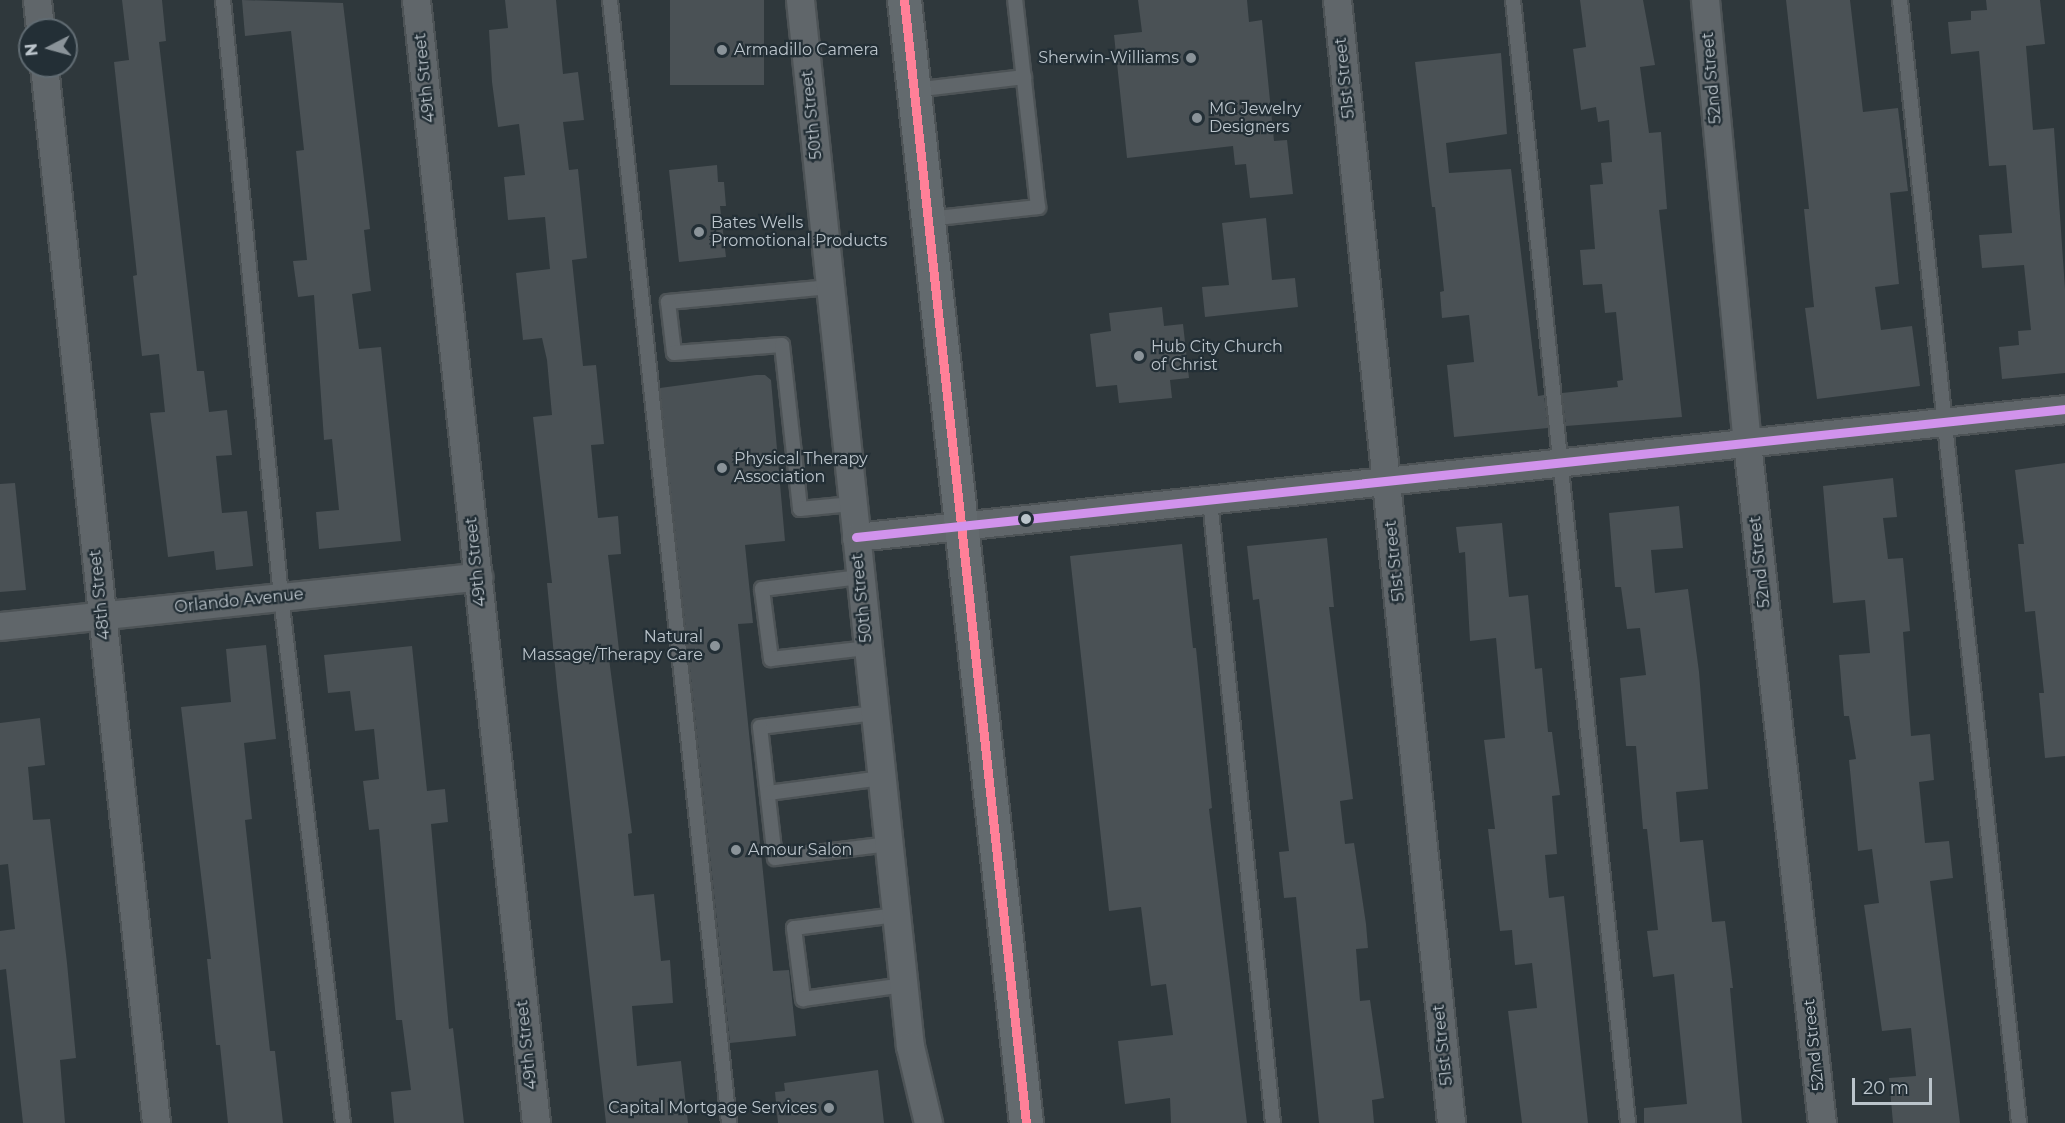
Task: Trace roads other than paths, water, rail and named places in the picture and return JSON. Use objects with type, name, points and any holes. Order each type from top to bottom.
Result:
[{"type":"main road","points":[[904,0],[1026,1123]]},
{"type":"street","points":[[37,0],[39,18]]},
{"type":"street","name":"49th Street","points":[[416,0],[536,1123]]},
{"type":"street","name":"50th Street","points":[[800,0],[910,1046],[928,1123]]},
{"type":"street","name":"51st Street","points":[[1337,0],[1451,1123]]},
{"type":"street","name":"52nd Street","points":[[1705,0],[1747,443],[1822,1123]]},
{"type":"street","name":"48th Street","points":[[45,78],[156,1123]]},
{"type":"street","points":[[856,537],[2065,409]]},
{"type":"street","name":"Orlando Avenue","points":[[0,626],[478,577]]},
{"type":"lane","points":[[223,0],[281,597],[343,1123]]},
{"type":"lane","points":[[610,0],[729,1123]]},
{"type":"lane","points":[[928,219],[1038,207],[1016,0]]},
{"type":"lane","points":[[1513,0],[1628,1123]]},
{"type":"lane","points":[[1899,0],[2019,1123]]},
{"type":"lane","points":[[914,90],[1024,77]]},
{"type":"lane","points":[[830,287],[668,302],[674,353],[782,345],[800,508],[852,504]]},
{"type":"lane","points":[[1210,500],[1273,1123]]},
{"type":"lane","points":[[860,577],[762,590],[771,659],[868,648]]},
{"type":"lane","points":[[875,713],[760,727],[775,858],[889,844]]},
{"type":"lane","points":[[768,793],[882,778]]},
{"type":"lane","points":[[896,915],[794,928],[803,999],[904,985]]},
{"type":"place","name":"Armadillo Camera","points":[[722,50]]},
{"type":"place","name":"Sherwin-Williams","points":[[1191,58]]},
{"type":"place","name":"MG Jewelry Designers","points":[[1197,118]]},
{"type":"place","name":"Bates Wells Promotional Products","points":[[699,232]]},
{"type":"place","name":"Hub City Church of Christ","points":[[1139,356]]},
{"type":"place","name":"Physical Therapy Association","points":[[722,468]]},
{"type":"place","name":"Natural Massage/Therapy Care","points":[[715,646]]},
{"type":"place","name":"Amour Salon","points":[[736,850]]},
{"type":"place","name":"Capital Mortgage Services","points":[[829,1108]]}]
